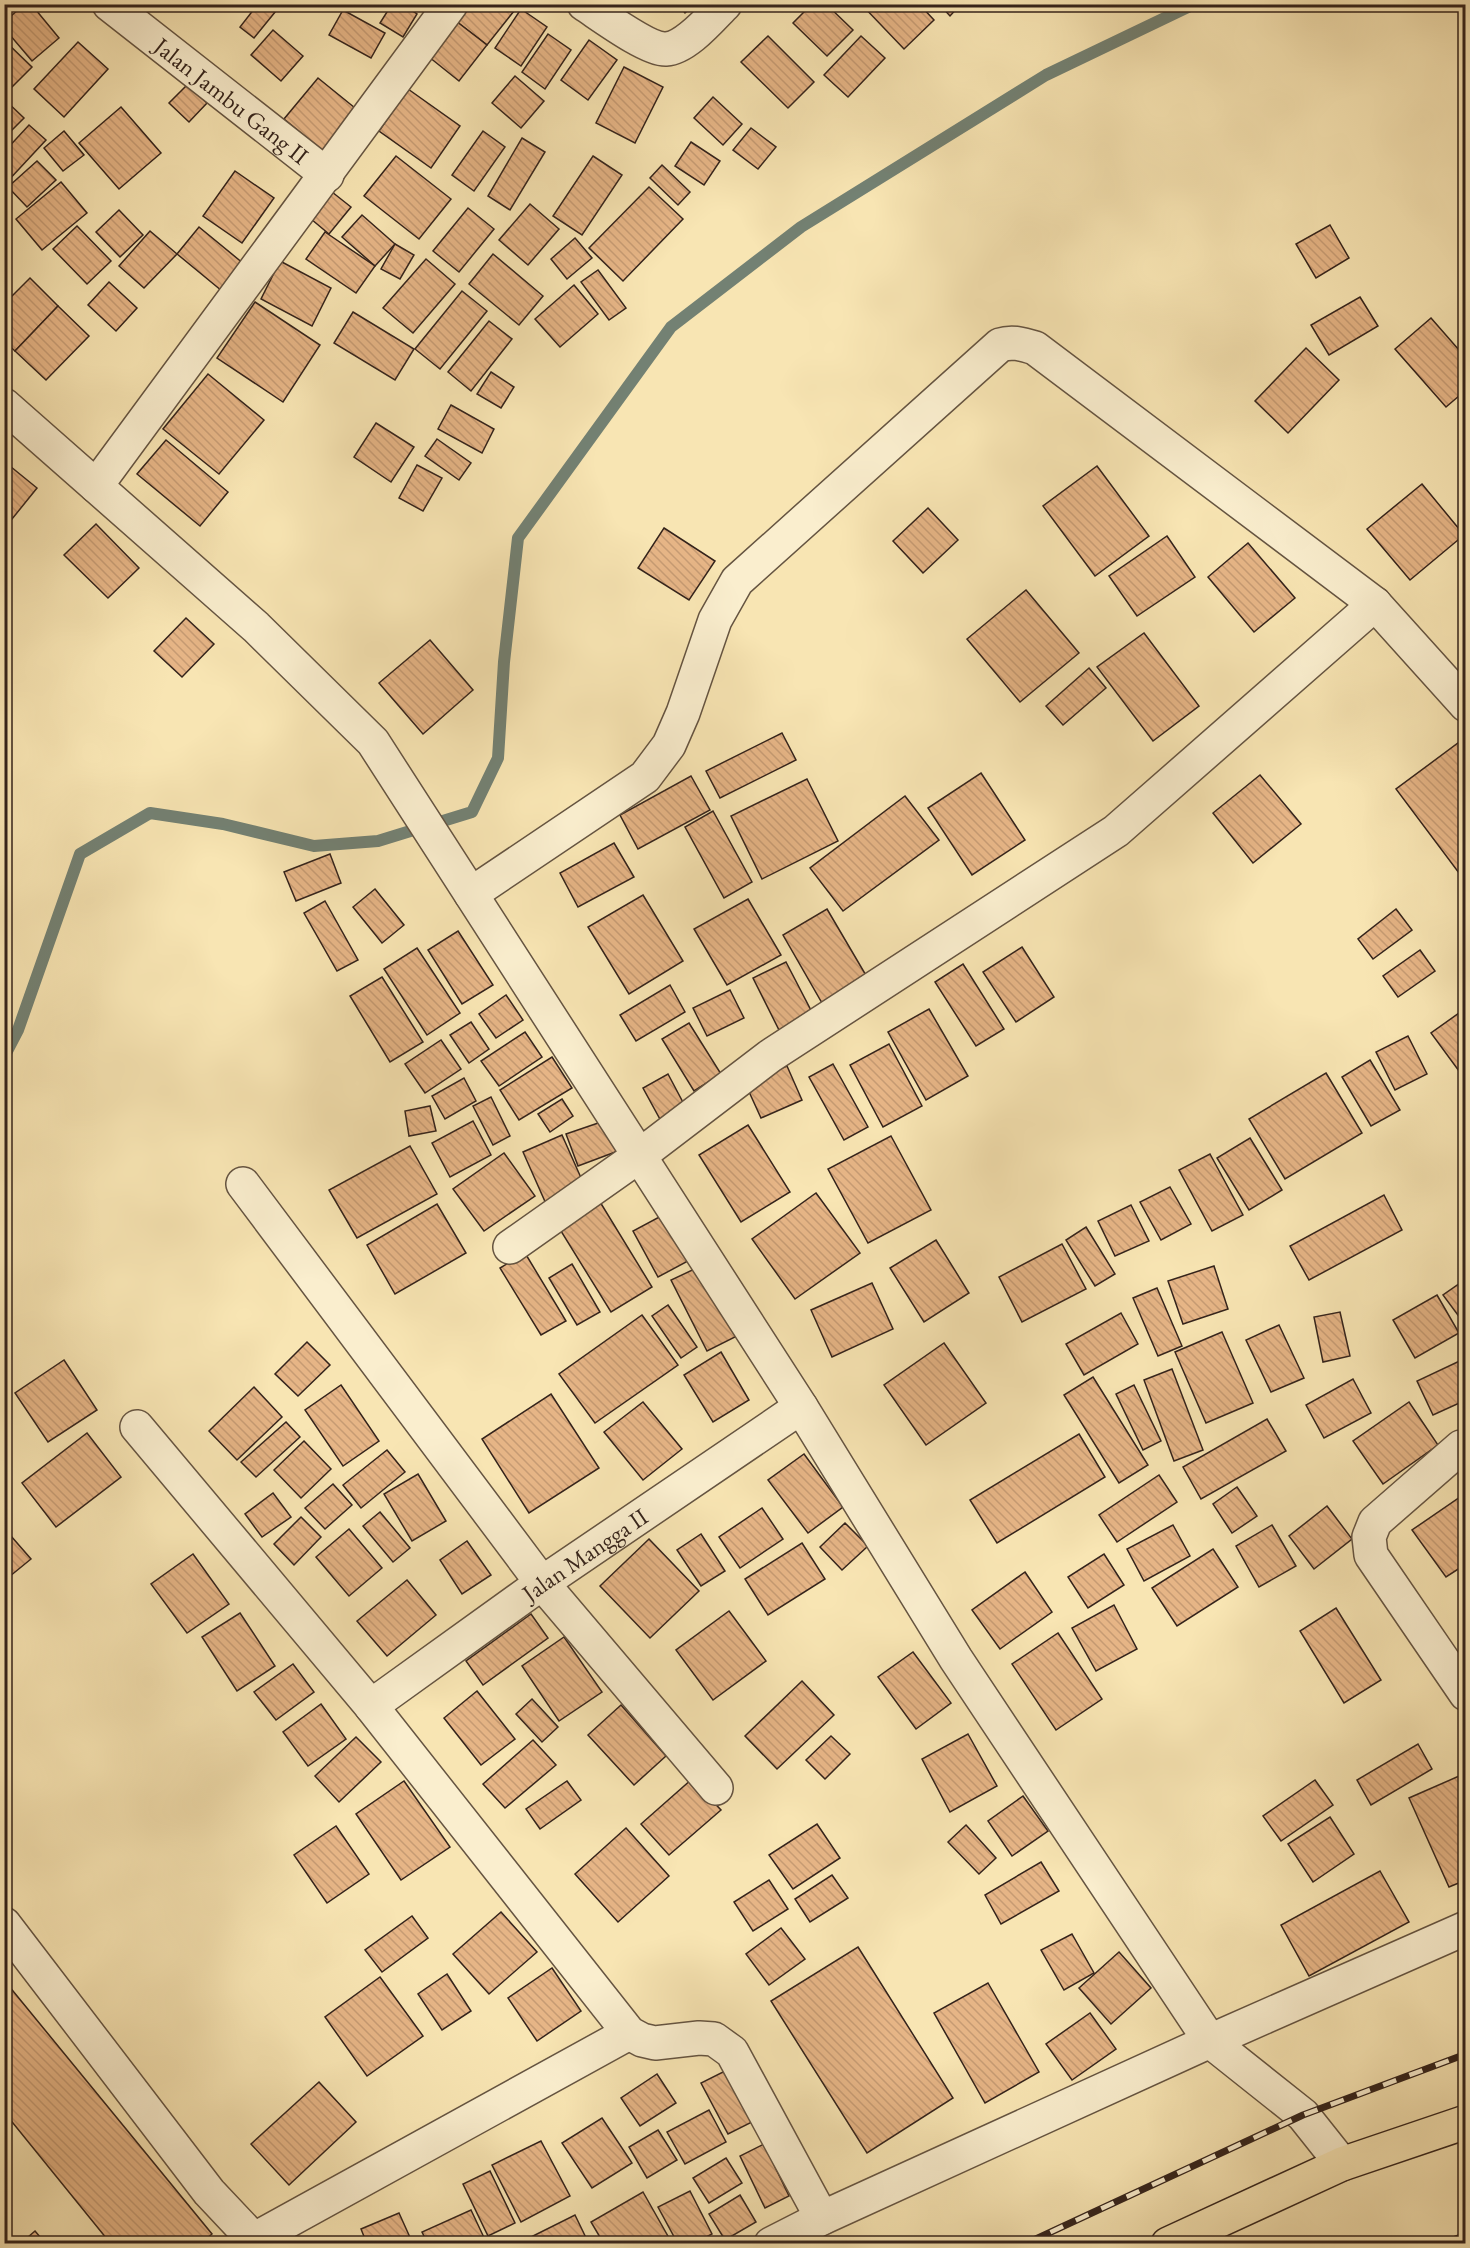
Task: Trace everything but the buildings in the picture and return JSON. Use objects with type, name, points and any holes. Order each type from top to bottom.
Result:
[{"type":"main road","points":[[1168,2244],[1342,2164],[1466,2122]]},
{"type":"street","name":"Jalan Jambu Gang II","points":[[109,4],[327,175]]},
{"type":"street","points":[[96,486],[451,4]]},
{"type":"street","points":[[584,4],[652,47],[667,49],[690,38],[725,4]]},
{"type":"street","points":[[471,894],[645,777],[669,746],[684,713],[715,620],[737,581],[999,345],[1008,342],[1035,348],[1375,604],[1466,705]]},
{"type":"street","points":[[4,405],[256,627],[374,742],[432,836],[801,1407],[956,1659],[1210,2041],[1303,2115],[1342,2164]]},
{"type":"street","points":[[510,1247],[639,1156],[770,1056],[1116,831],[1375,604]]},
{"type":"street","points":[[243,1184],[542,1583],[716,1788]]},
{"type":"street","name":"Jalan Mangga II","points":[[371,1706],[542,1583],[801,1407]]},
{"type":"street","points":[[137,1427],[371,1706],[630,2033],[642,2040],[655,2043],[699,2038],[714,2039],[732,2052],[822,2218]]},
{"type":"street","points":[[1461,1447],[1375,1522],[1369,1537],[1371,1555],[1466,1694]]},
{"type":"street","points":[[4,1924],[209,2192],[256,2241],[630,2033]]},
{"type":"street","points":[[771,2244],[822,2218],[1210,2041],[1466,1928]]},
{"type":"waterway","points":[[4,1057],[18,1030],[80,854],[150,813],[223,824],[314,846],[378,841],[472,812],[498,758],[504,662],[518,538],[671,327],[801,227],[1046,75],[1194,4]]},
{"type":"railway","points":[[1025,2244],[1303,2115],[1466,2054]]}]
